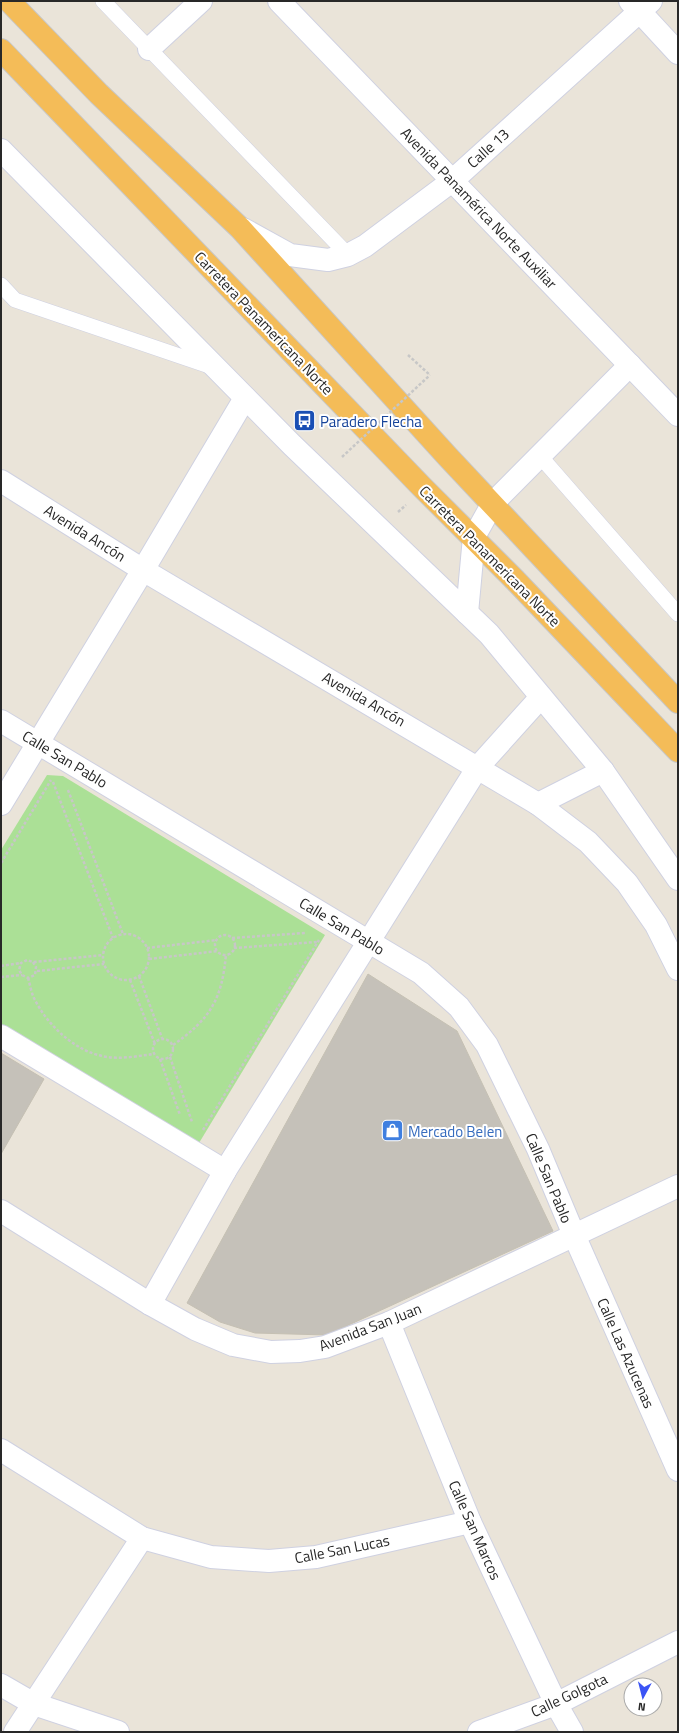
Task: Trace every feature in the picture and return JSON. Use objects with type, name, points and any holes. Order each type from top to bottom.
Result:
[{"type":"highway","points":[[10,1],[99,94],[240,228],[448,457],[493,503],[678,702]]},
{"type":"highway","name":"Carretera Panamericana Norte","points":[[1,50],[421,486],[474,537],[678,752]]},
{"type":"street","points":[[149,49],[201,1]]},
{"type":"street","name":"Avenida Panamérica Norte Auxiliar","points":[[279,1],[678,416]]},
{"type":"street","name":"Calle 13","points":[[240,228],[290,255],[328,260],[348,255],[365,246],[452,181],[640,5]]},
{"type":"street","points":[[640,5],[678,53]]},
{"type":"street","points":[[1,150],[292,445],[489,634],[603,771],[678,879]]},
{"type":"street","points":[[468,613],[474,537],[493,503],[630,365]]},
{"type":"street","points":[[1,804],[245,398]]},
{"type":"street","name":"Avenida Ancón","points":[[1,481],[143,570],[478,766],[538,804],[588,842],[627,883],[656,924],[678,969]]},
{"type":"street","points":[[150,1304],[225,1171],[478,766],[541,697]]},
{"type":"street","name":"Calle San Pablo","points":[[1,721],[421,974],[459,1007],[487,1045],[538,1149],[574,1235]]},
{"type":"street","points":[[538,804],[603,771]]},
{"type":"street","points":[[1,1036],[225,1171]]},
{"type":"street","name":"Avenida San Juan","points":[[4,1220],[195,1329],[233,1345],[271,1352],[300,1351],[325,1347],[389,1323],[678,1186]]},
{"type":"street","name":"Calle Las Azucenas","points":[[574,1235],[678,1470]]},
{"type":"street","name":"Calle San Marcos","points":[[389,1323],[470,1522],[556,1704],[572,1732]]},
{"type":"street","name":"Calle San Lucas","points":[[1,1450],[142,1538],[211,1557],[269,1561],[316,1557],[470,1522]]},
{"type":"street","points":[[15,1732],[142,1538]]},
{"type":"street","name":"Calle Golgota","points":[[479,1732],[556,1704],[678,1642]]},
{"type":"street","points":[[1,1685],[34,1704],[118,1732]]},
{"type":"lane","points":[[103,1],[348,255]]},
{"type":"lane","points":[[1,285],[15,300],[216,368]]},
{"type":"lane","points":[[540,456],[678,614]]},
{"type":"path","points":[[342,457],[430,375],[408,355]]},
{"type":"path","points":[[52,778],[58,779]]},
{"type":"path","points":[[1,864],[52,778]]},
{"type":"path","points":[[52,778],[113,938]]},
{"type":"path","points":[[67,788],[122,934]]},
{"type":"path","points":[[147,948],[217,940],[223,935],[232,938],[306,933]]},
{"type":"path","points":[[122,934],[132,934],[140,938],[147,948],[149,959],[145,971],[139,976],[130,980],[122,980],[114,977],[104,964],[103,955],[106,945],[113,938],[122,934]]},
{"type":"path","points":[[202,1132],[321,937]]},
{"type":"path","points":[[149,959],[218,951],[226,954],[232,952],[235,946],[232,938]]},
{"type":"path","points":[[217,940],[215,943],[218,951]]},
{"type":"path","points":[[234,948],[317,942]]},
{"type":"path","points":[[173,1045],[202,1022],[214,1005],[224,974],[226,954]]},
{"type":"path","points":[[1,966],[21,963],[27,960],[33,962],[103,955]]},
{"type":"path","points":[[28,978],[32,977],[36,971],[36,966],[33,962]]},
{"type":"path","points":[[21,963],[20,970],[22,975]]},
{"type":"path","points":[[36,971],[104,964]]},
{"type":"path","points":[[1,977],[22,975],[28,978],[34,998],[47,1018],[61,1034],[79,1048],[102,1056],[125,1058],[154,1054]]},
{"type":"path","points":[[139,976],[162,1038]]},
{"type":"path","points":[[130,980],[155,1044]]},
{"type":"path","points":[[160,1059],[170,1057],[173,1052],[173,1045],[169,1040],[162,1038],[156,1042],[152,1048],[154,1054],[160,1059],[180,1116]]},
{"type":"path","points":[[170,1057],[193,1124]]},
{"type":"green space","points":[[47,775],[63,776],[325,935],[199,1143],[1,1024],[1,850]]},
{"type":"building","name":"Mercado Belen","points":[[368,974],[457,1031],[553,1231],[327,1335],[255,1333],[220,1322],[187,1303]]},
{"type":"building","points":[[1,1053],[44,1079],[1,1154]]},
{"type":"place","name":"Paradero Flecha","points":[[304,421]]},
{"type":"place","name":"Mercado Belen","points":[[393,1131]]}]
